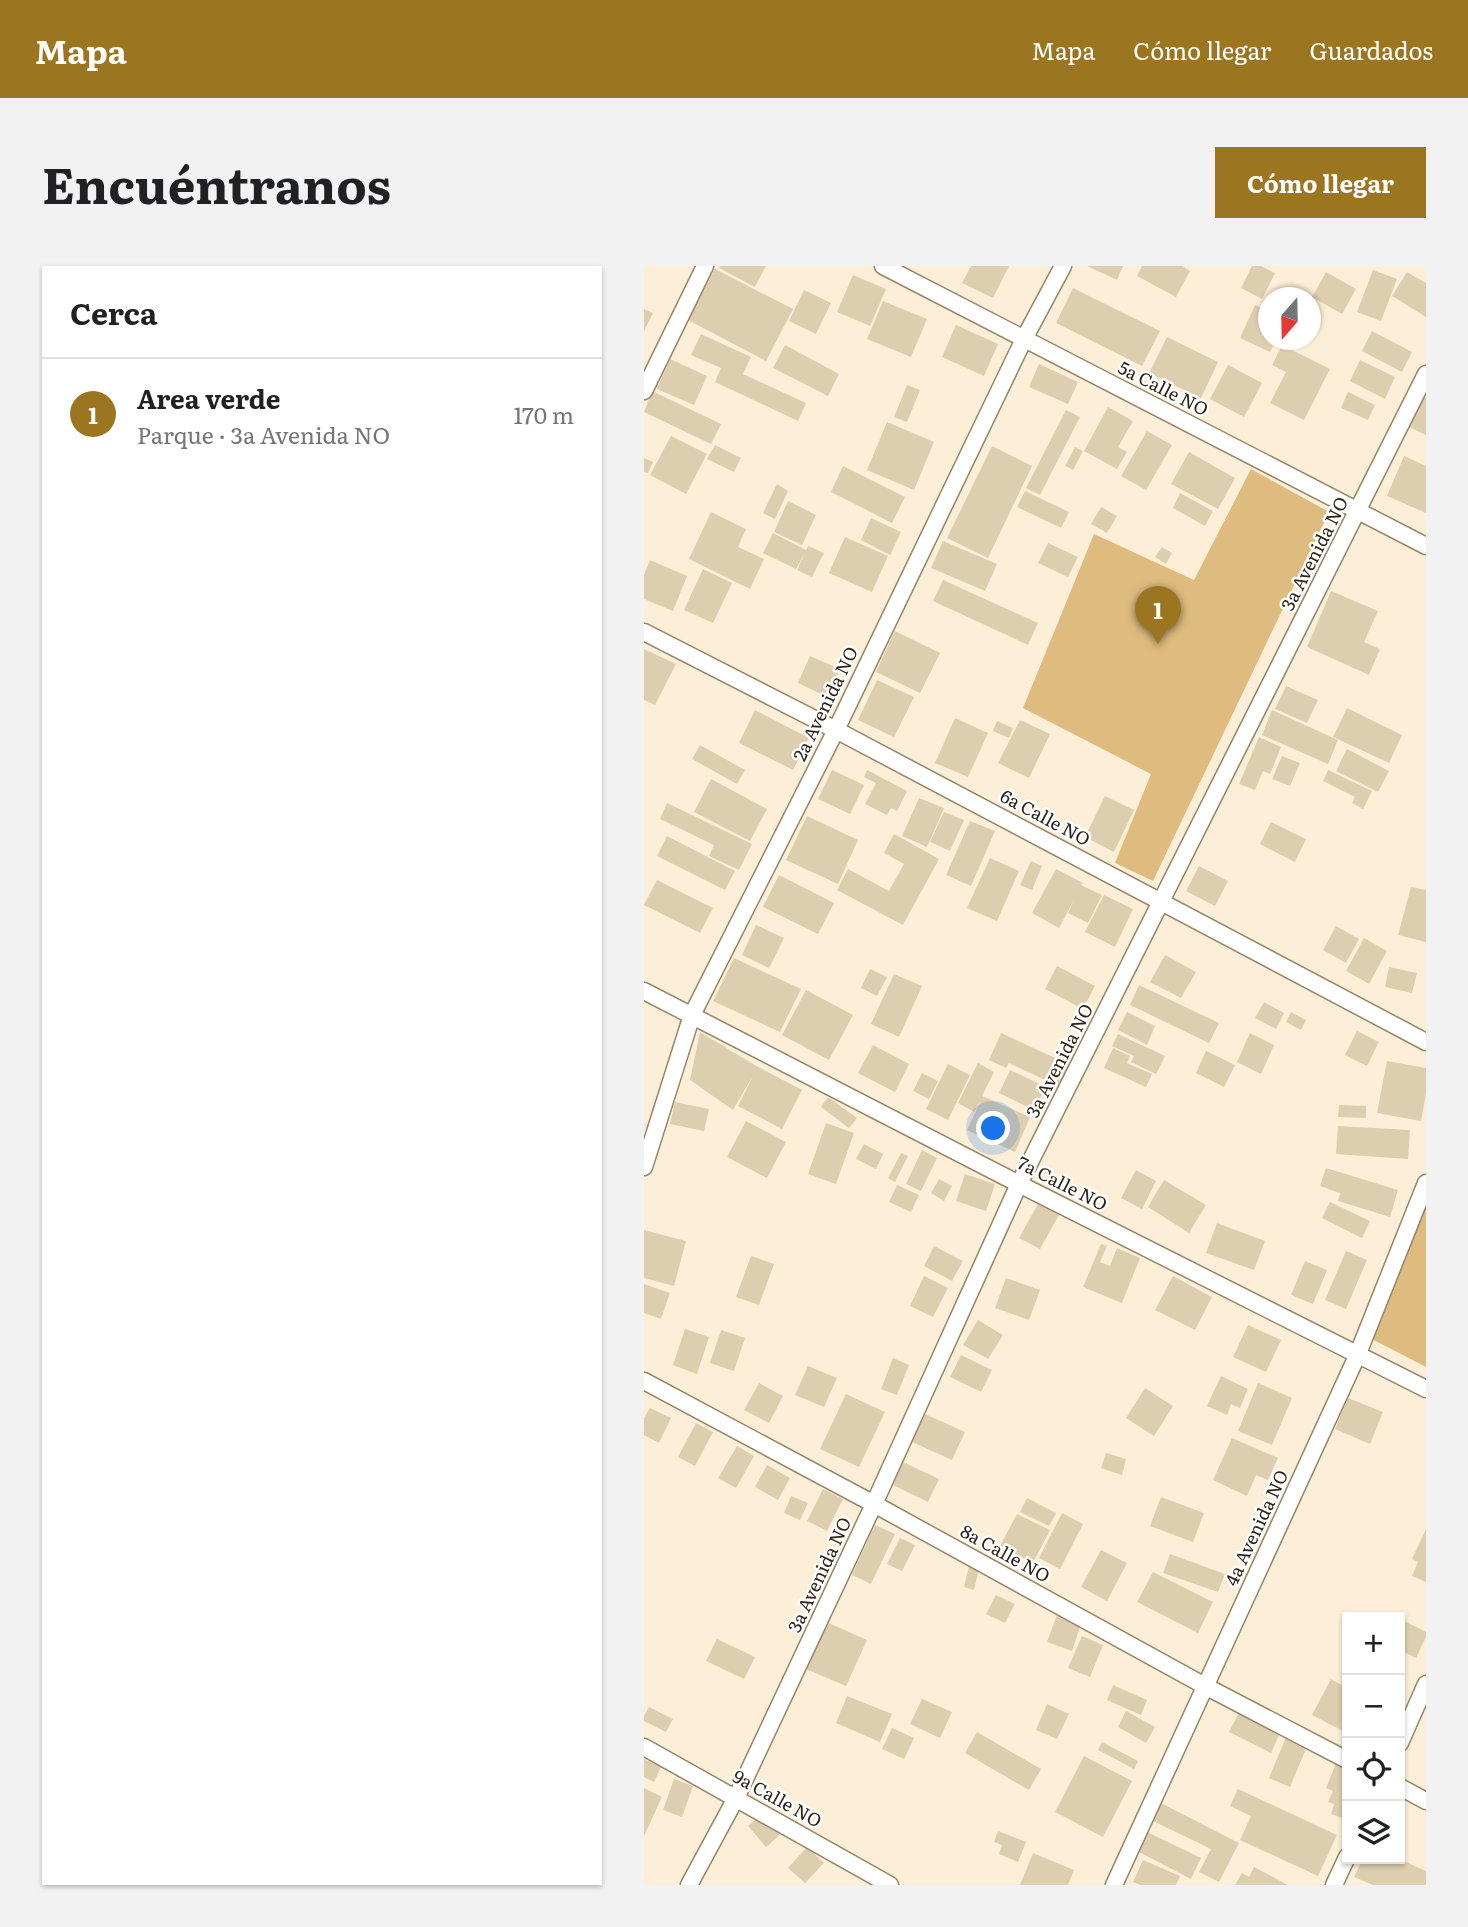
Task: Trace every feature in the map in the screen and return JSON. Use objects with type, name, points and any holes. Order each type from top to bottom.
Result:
[{"type":"street","points":[[644,391],[705,266]]},
{"type":"street","name":"5a Calle NO","points":[[883,266],[1426,546]]},
{"type":"street","name":"2a Avenida NO","points":[[644,1167],[692,1015],[836,730],[1024,338],[1062,266]]},
{"type":"street","name":"3a Avenida NO","points":[[689,1885],[736,1798],[874,1504],[1019,1184],[1426,374]]},
{"type":"street","name":"6a Calle NO","points":[[644,632],[836,730],[1426,1042]]},
{"type":"street","name":"7a Calle NO","points":[[644,991],[1426,1389]]},
{"type":"street","name":"4a Avenida NO","points":[[1114,1885],[1357,1356],[1426,1183]]},
{"type":"street","name":"8a Calle NO","points":[[644,1381],[1205,1686],[1342,1757]]},
{"type":"street","points":[[1403,1738],[1426,1684]]},
{"type":"street","name":"9a Calle NO","points":[[644,1747],[890,1885]]},
{"type":"street","points":[[1405,1790],[1426,1801]]},
{"type":"street","points":[[1334,1885],[1344,1864]]},
{"type":"shaded area","points":[[1251,469],[1329,512],[1153,881],[1115,863],[1151,774],[1023,708],[1094,534],[1194,580]]},
{"type":"shaded area","points":[[1426,1188],[1426,1367],[1364,1335]]},
{"type":"building","points":[[766,266],[755,287],[719,268]]},
{"type":"building","points":[[971,266],[1009,266],[993,298],[962,283]]},
{"type":"building","points":[[1087,266],[1123,266],[1117,280]]},
{"type":"building","points":[[1142,266],[1182,266],[1190,271],[1176,297],[1137,276]]},
{"type":"building","points":[[1252,266],[1261,266],[1275,273],[1268,287],[1258,287],[1258,297],[1241,288]]},
{"type":"building","points":[[715,269],[793,309],[766,361],[688,320]]},
{"type":"building","points":[[1373,270],[1397,279],[1381,321],[1357,312]]},
{"type":"building","points":[[1326,272],[1356,289],[1342,314],[1321,302],[1321,287],[1318,287]]},
{"type":"building","points":[[1407,272],[1426,283],[1426,317],[1392,296]]},
{"type":"building","points":[[853,275],[886,289],[870,326],[837,312]]},
{"type":"building","points":[[1073,288],[1160,331],[1142,366],[1056,323]]},
{"type":"building","points":[[804,290],[831,303],[816,334],[789,321]]},
{"type":"building","points":[[883,301],[927,319],[911,357],[867,339]]},
{"type":"building","points":[[1255,305],[1258,306],[1258,346],[1240,338]]},
{"type":"building","points":[[644,309],[653,313],[644,331]]},
{"type":"building","points":[[956,325],[998,344],[984,376],[942,357]]},
{"type":"building","points":[[1372,331],[1412,352],[1402,372],[1362,351]]},
{"type":"building","points":[[701,334],[751,357],[743,374],[806,403],[798,421],[715,382],[721,368],[691,355]]},
{"type":"building","points":[[1167,337],[1218,362],[1201,398],[1149,373]]},
{"type":"building","points":[[785,345],[839,374],[828,396],[773,368]]},
{"type":"building","points":[[1280,350],[1292,350],[1330,369],[1304,420],[1270,403],[1286,372],[1272,365]]},
{"type":"building","points":[[670,359],[707,376],[694,405],[657,389]]},
{"type":"building","points":[[1360,360],[1395,377],[1385,399],[1350,381]]},
{"type":"building","points":[[1039,364],[1078,382],[1068,404],[1029,387]]},
{"type":"building","points":[[1228,365],[1262,383],[1244,417],[1210,399]]},
{"type":"building","points":[[907,385],[920,390],[907,422],[894,417]]},
{"type":"building","points":[[652,391],[721,424],[711,444],[644,412]]},
{"type":"building","points":[[1348,392],[1375,405],[1368,420],[1341,408]]},
{"type":"building","points":[[1422,397],[1426,398],[1426,435],[1409,427]]},
{"type":"building","points":[[1108,407],[1133,421],[1118,447],[1127,452],[1117,469],[1084,451]]},
{"type":"building","points":[[1066,410],[1080,417],[1040,495],[1026,488]]},
{"type":"building","points":[[887,422],[934,442],[914,490],[867,470]]},
{"type":"building","points":[[1147,431],[1172,445],[1146,490],[1121,476]]},
{"type":"building","points":[[671,436],[707,454],[686,494],[650,475]]},
{"type":"building","points":[[715,445],[741,458],[734,472],[707,459]]},
{"type":"building","points":[[992,446],[1032,466],[988,558],[947,538]]},
{"type":"building","points":[[1075,447],[1083,451],[1073,470],[1065,466]]},
{"type":"building","points":[[1189,452],[1235,478],[1218,509],[1171,484]]},
{"type":"building","points":[[1404,456],[1426,466],[1426,513],[1387,496]]},
{"type":"building","points":[[644,458],[653,462],[648,473],[644,472]]},
{"type":"building","points":[[843,466],[905,497],[892,523],[831,492]]},
{"type":"building","points":[[777,484],[788,491],[775,519],[763,513]]},
{"type":"building","points":[[1025,491],[1069,512],[1061,528],[1017,507]]},
{"type":"building","points":[[1180,493],[1213,511],[1205,526],[1173,508]]},
{"type":"building","points":[[788,501],[816,515],[802,545],[774,532]]},
{"type":"building","points":[[1101,507],[1117,516],[1107,533],[1091,524]]},
{"type":"building","points":[[711,512],[746,529],[738,547],[764,559],[750,589],[689,559]]},
{"type":"building","points":[[871,518],[901,532],[890,555],[861,540]]},
{"type":"building","points":[[773,533],[806,550],[808,546],[824,553],[812,577],[797,570],[805,553],[796,569],[763,553]]},
{"type":"building","points":[[845,537],[888,556],[872,592],[829,573]]},
{"type":"building","points":[[943,541],[997,564],[985,591],[931,568]]},
{"type":"building","points":[[1048,543],[1078,557],[1068,577],[1038,563]]},
{"type":"building","points":[[1162,547],[1172,553],[1166,564],[1155,557]]},
{"type":"building","points":[[650,560],[687,576],[673,611],[644,599],[644,575]]},
{"type":"building","points":[[703,569],[732,583],[713,623],[684,610]]},
{"type":"building","points":[[943,580],[1038,623],[1028,645],[933,601]]},
{"type":"building","points":[[1331,591],[1378,611],[1364,642],[1380,649],[1369,675],[1307,647]]},
{"type":"building","points":[[895,631],[940,653],[920,693],[876,672]]},
{"type":"building","points":[[644,649],[676,664],[655,705],[644,700]]},
{"type":"building","points":[[810,656],[840,669],[827,697],[798,683]]},
{"type":"building","points":[[877,680],[914,697],[894,737],[858,720]]},
{"type":"building","points":[[1286,686],[1318,700],[1307,723],[1275,709]]},
{"type":"building","points":[[1347,708],[1402,735],[1389,763],[1333,737]]},
{"type":"building","points":[[755,710],[809,738],[793,770],[739,743]]},
{"type":"building","points":[[1272,710],[1338,740],[1328,764],[1262,735]]},
{"type":"building","points":[[955,718],[988,733],[968,777],[935,763]]},
{"type":"building","points":[[1020,720],[1050,734],[1029,778],[998,763]]},
{"type":"building","points":[[997,721],[1013,728],[1009,738],[993,731]]},
{"type":"building","points":[[1259,737],[1281,747],[1270,774],[1263,771],[1255,790],[1239,784]]},
{"type":"building","points":[[700,745],[745,770],[737,784],[692,759]]},
{"type":"building","points":[[1347,749],[1389,771],[1378,792],[1336,771]]},
{"type":"building","points":[[1282,756],[1300,763],[1290,786],[1272,779]]},
{"type":"building","points":[[832,770],[864,785],[850,814],[818,799]]},
{"type":"building","points":[[867,770],[907,791],[897,811],[891,808],[887,815],[865,804],[876,783],[864,777]]},
{"type":"building","points":[[1328,770],[1372,791],[1363,809],[1352,803],[1355,797],[1323,781]]},
{"type":"building","points":[[711,779],[767,809],[750,841],[694,812]]},
{"type":"building","points":[[1105,796],[1134,810],[1114,852],[1085,837]]},
{"type":"building","points":[[919,798],[944,808],[927,847],[902,836]]},
{"type":"building","points":[[667,803],[752,844],[739,870],[709,856],[714,845],[660,819]]},
{"type":"building","points":[[944,812],[964,820],[950,851],[930,842]]},
{"type":"building","points":[[807,816],[858,840],[838,884],[786,860]]},
{"type":"building","points":[[970,821],[995,831],[971,886],[946,875]]},
{"type":"building","points":[[1271,822],[1306,839],[1295,862],[1260,844]]},
{"type":"building","points":[[894,834],[939,859],[903,925],[837,890],[848,869],[889,891],[904,864],[884,853]]},
{"type":"building","points":[[667,836],[735,871],[725,890],[657,856]]},
{"type":"building","points":[[990,858],[1019,871],[997,921],[967,908]]},
{"type":"building","points":[[1031,861],[1042,866],[1032,890],[1020,885]]},
{"type":"building","points":[[1199,866],[1228,881],[1215,906],[1186,891]]},
{"type":"building","points":[[1056,869],[1102,895],[1088,923],[1068,913],[1074,900],[1059,928],[1032,913]]},
{"type":"building","points":[[779,875],[834,903],[818,934],[763,907]]},
{"type":"building","points":[[657,880],[713,908],[700,933],[644,905]]},
{"type":"building","points":[[1411,887],[1426,890],[1426,942],[1398,935]]},
{"type":"building","points":[[1104,895],[1133,909],[1115,947],[1085,932]]},
{"type":"building","points":[[756,925],[784,938],[769,968],[742,955]]},
{"type":"building","points":[[1336,926],[1359,939],[1346,963],[1323,950]]},
{"type":"building","points":[[1364,938],[1387,951],[1369,984],[1346,971]]},
{"type":"building","points":[[1165,955],[1196,972],[1181,998],[1150,982]]},
{"type":"building","points":[[734,958],[801,989],[780,1032],[713,1001]]},
{"type":"building","points":[[1057,966],[1095,986],[1083,1009],[1045,989]]},
{"type":"building","points":[[1389,967],[1417,973],[1412,993],[1385,987]]},
{"type":"building","points":[[870,969],[887,977],[877,996],[861,988]]},
{"type":"building","points":[[894,974],[922,986],[899,1037],[871,1024]]},
{"type":"building","points":[[1139,985],[1219,1023],[1209,1043],[1130,1005]]},
{"type":"building","points":[[806,990],[853,1015],[829,1060],[782,1035]]},
{"type":"building","points":[[1264,1002],[1284,1013],[1276,1029],[1255,1018]]},
{"type":"building","points":[[1127,1012],[1155,1026],[1147,1045],[1118,1030]]},
{"type":"building","points":[[1291,1012],[1306,1020],[1301,1030],[1286,1022]]},
{"type":"building","points":[[1357,1031],[1379,1042],[1367,1066],[1345,1055]]},
{"type":"building","points":[[700,1032],[802,1090],[782,1129],[738,1106],[753,1076],[733,1110],[690,1080]]},
{"type":"building","points":[[1001,1033],[1070,1065],[1060,1087],[1009,1063],[1006,1068],[989,1060]]},
{"type":"building","points":[[1250,1033],[1274,1045],[1261,1074],[1237,1062]]},
{"type":"building","points":[[1118,1034],[1165,1056],[1156,1074],[1131,1062],[1134,1056],[1112,1046]]},
{"type":"building","points":[[873,1045],[909,1064],[895,1092],[858,1073]]},
{"type":"building","points":[[1113,1048],[1130,1056],[1127,1063],[1152,1074],[1146,1087],[1104,1068]]},
{"type":"building","points":[[1206,1051],[1235,1065],[1224,1087],[1196,1073]]},
{"type":"building","points":[[1387,1061],[1426,1068],[1426,1094],[1421,1121],[1377,1113]]},
{"type":"building","points":[[978,1063],[994,1072],[982,1096],[1030,1117],[1015,1152],[967,1130],[981,1100],[974,1112],[958,1103]]},
{"type":"building","points":[[948,1064],[970,1075],[948,1120],[926,1109]]},
{"type":"building","points":[[1010,1070],[1046,1087],[1034,1110],[999,1093]]},
{"type":"building","points":[[922,1073],[938,1081],[929,1099],[913,1091]]},
{"type":"building","points":[[828,1097],[857,1118],[849,1128],[821,1107]]},
{"type":"building","points":[[675,1102],[709,1109],[704,1131],[670,1124]]},
{"type":"building","points":[[1339,1105],[1366,1106],[1366,1118],[1338,1117]]},
{"type":"building","points":[[746,1121],[786,1142],[767,1178],[727,1157]]},
{"type":"building","points":[[826,1123],[854,1133],[836,1184],[808,1174]]},
{"type":"building","points":[[1338,1126],[1410,1130],[1408,1159],[1336,1154]]},
{"type":"building","points":[[864,1144],[883,1154],[876,1169],[856,1159]]},
{"type":"building","points":[[922,1150],[937,1158],[921,1191],[906,1184]]},
{"type":"building","points":[[901,1153],[908,1156],[895,1182],[888,1178]]},
{"type":"building","points":[[1326,1168],[1398,1190],[1390,1217],[1338,1201],[1340,1193],[1320,1186]]},
{"type":"building","points":[[1136,1170],[1156,1181],[1142,1209],[1121,1198]]},
{"type":"building","points":[[965,1174],[995,1184],[986,1211],[956,1201]]},
{"type":"building","points":[[939,1179],[952,1186],[944,1201],[931,1193]]},
{"type":"building","points":[[1164,1180],[1206,1205],[1189,1233],[1148,1207]]},
{"type":"building","points":[[897,1185],[919,1195],[911,1212],[889,1202]]},
{"type":"building","points":[[1330,1202],[1370,1221],[1362,1238],[1322,1218]]},
{"type":"building","points":[[1038,1204],[1059,1215],[1040,1249],[1019,1238]]},
{"type":"building","points":[[1217,1223],[1265,1241],[1254,1270],[1206,1253]]},
{"type":"building","points":[[644,1230],[686,1241],[674,1286],[644,1278]]},
{"type":"building","points":[[1101,1244],[1107,1246],[1100,1262],[1110,1266],[1117,1248],[1140,1258],[1122,1303],[1083,1287]]},
{"type":"building","points":[[934,1246],[963,1261],[952,1281],[924,1266]]},
{"type":"building","points":[[1346,1251],[1367,1260],[1346,1309],[1325,1300]]},
{"type":"building","points":[[751,1256],[774,1264],[759,1305],[736,1297]]},
{"type":"building","points":[[1305,1261],[1327,1270],[1313,1304],[1291,1295]]},
{"type":"building","points":[[924,1276],[948,1288],[933,1317],[910,1306]]},
{"type":"building","points":[[1173,1276],[1212,1297],[1195,1330],[1155,1310]]},
{"type":"building","points":[[1006,1278],[1040,1290],[1029,1320],[995,1308]]},
{"type":"building","points":[[644,1284],[670,1293],[661,1319],[644,1313]]},
{"type":"building","points":[[978,1320],[1003,1335],[988,1359],[963,1345]]},
{"type":"building","points":[[1248,1325],[1281,1340],[1266,1372],[1233,1357]]},
{"type":"building","points":[[685,1329],[709,1337],[697,1374],[673,1365]]},
{"type":"building","points":[[721,1330],[745,1338],[734,1371],[710,1363]]},
{"type":"building","points":[[961,1355],[992,1370],[981,1392],[950,1377]]},
{"type":"building","points":[[893,1358],[909,1365],[897,1395],[881,1389]]},
{"type":"building","points":[[808,1366],[837,1378],[824,1407],[795,1395]]},
{"type":"building","points":[[1221,1376],[1248,1389],[1240,1408],[1231,1404],[1227,1415],[1207,1406]]},
{"type":"building","points":[[759,1383],[783,1396],[769,1423],[744,1410]]},
{"type":"building","points":[[1258,1383],[1292,1398],[1272,1445],[1238,1431]]},
{"type":"building","points":[[1145,1388],[1173,1406],[1154,1436],[1126,1418]]},
{"type":"building","points":[[846,1394],[885,1412],[859,1467],[820,1449]]},
{"type":"building","points":[[1348,1398],[1383,1412],[1370,1444],[1335,1429]]},
{"type":"building","points":[[650,1408],[671,1418],[659,1443],[644,1435],[644,1418]]},
{"type":"building","points":[[925,1414],[965,1432],[952,1460],[912,1442]]},
{"type":"building","points":[[696,1423],[713,1432],[695,1466],[678,1457]]},
{"type":"building","points":[[1232,1438],[1278,1458],[1268,1480],[1256,1475],[1247,1496],[1213,1480]]},
{"type":"building","points":[[737,1446],[754,1456],[736,1488],[718,1478]]},
{"type":"building","points":[[1106,1453],[1126,1459],[1122,1475],[1101,1468]]},
{"type":"building","points":[[903,1462],[939,1479],[928,1502],[893,1485]]},
{"type":"building","points":[[767,1465],[790,1478],[778,1500],[755,1487]]},
{"type":"building","points":[[823,1489],[843,1499],[827,1531],[807,1521]]},
{"type":"building","points":[[791,1496],[808,1503],[800,1520],[784,1513]]},
{"type":"building","points":[[1161,1497],[1204,1513],[1193,1542],[1150,1526]]},
{"type":"building","points":[[1027,1498],[1056,1513],[1049,1526],[1020,1512]]},
{"type":"building","points":[[1062,1513],[1083,1524],[1060,1569],[1039,1558]]},
{"type":"building","points":[[1017,1514],[1050,1530],[1033,1563],[1000,1546]]},
{"type":"building","points":[[875,1525],[895,1534],[871,1584],[852,1575]]},
{"type":"building","points":[[1426,1529],[1426,1582],[1412,1576],[1418,1562],[1412,1559]]},
{"type":"building","points":[[900,1538],[915,1545],[902,1571],[887,1564]]},
{"type":"building","points":[[1101,1550],[1127,1563],[1107,1601],[1081,1587]]},
{"type":"building","points":[[1170,1554],[1225,1574],[1218,1592],[1163,1573]]},
{"type":"building","points":[[969,1566],[979,1569],[974,1590],[964,1587]]},
{"type":"building","points":[[1153,1572],[1213,1602],[1198,1633],[1137,1602]]},
{"type":"building","points":[[996,1595],[1015,1604],[1005,1623],[986,1614]]},
{"type":"building","points":[[1057,1615],[1081,1624],[1072,1651],[1047,1642]]},
{"type":"building","points":[[822,1620],[867,1640],[846,1686],[801,1667]]},
{"type":"building","points":[[1405,1622],[1426,1632],[1416,1658],[1405,1652]]},
{"type":"building","points":[[1082,1636],[1103,1645],[1090,1677],[1068,1668]]},
{"type":"building","points":[[717,1639],[755,1657],[744,1679],[706,1661]]},
{"type":"building","points":[[1331,1679],[1342,1685],[1342,1730],[1312,1715]]},
{"type":"building","points":[[1113,1685],[1147,1700],[1141,1715],[1107,1700]]},
{"type":"building","points":[[847,1696],[892,1714],[880,1742],[836,1723]]},
{"type":"building","points":[[922,1699],[952,1712],[940,1738],[910,1724]]},
{"type":"building","points":[[1047,1704],[1069,1714],[1057,1739],[1036,1730]]},
{"type":"building","points":[[649,1707],[673,1719],[666,1732],[644,1721]]},
{"type":"building","points":[[1126,1711],[1155,1727],[1146,1743],[1118,1727]]},
{"type":"building","points":[[1240,1711],[1281,1731],[1271,1753],[1229,1732]]},
{"type":"building","points":[[892,1728],[914,1738],[904,1759],[882,1749]]},
{"type":"building","points":[[977,1732],[1041,1769],[1029,1790],[965,1753]]},
{"type":"building","points":[[1287,1735],[1308,1744],[1290,1787],[1269,1778]]},
{"type":"building","points":[[1102,1742],[1138,1761],[1134,1769],[1098,1750]]},
{"type":"building","points":[[1084,1756],[1132,1781],[1103,1837],[1055,1812]]},
{"type":"building","points":[[644,1759],[661,1767],[654,1782],[644,1777]]},
{"type":"building","points":[[1337,1761],[1342,1764],[1342,1818],[1331,1814],[1334,1804],[1328,1802],[1333,1791],[1326,1788]]},
{"type":"building","points":[[674,1779],[693,1786],[682,1817],[663,1810]]},
{"type":"building","points":[[644,1788],[662,1797],[644,1836]]},
{"type":"building","points":[[1238,1789],[1337,1835],[1318,1876],[1240,1840],[1251,1816],[1230,1806]]},
{"type":"building","points":[[1157,1801],[1239,1843],[1219,1882],[1199,1872],[1211,1849],[1149,1819]]},
{"type":"building","points":[[762,1814],[780,1835],[766,1847],[748,1826]]},
{"type":"building","points":[[998,1831],[1026,1842],[1018,1862],[999,1854],[1002,1845],[994,1842]]},
{"type":"building","points":[[1145,1831],[1201,1858],[1191,1879],[1135,1850]]},
{"type":"building","points":[[807,1847],[824,1863],[805,1883],[788,1868]]},
{"type":"building","points":[[1033,1853],[1074,1870],[1068,1885],[1020,1885]]},
{"type":"building","points":[[1143,1860],[1180,1876],[1176,1885],[1141,1885],[1133,1882]]},
{"type":"building","points":[[1405,1862],[1426,1871],[1426,1885],[1373,1885],[1354,1877],[1360,1864],[1405,1864]]},
{"type":"building","points":[[1254,1867],[1288,1885],[1235,1885],[1242,1873],[1249,1877]]},
{"type":"place","name":"Area verde","points":[[1158,644]]}]
